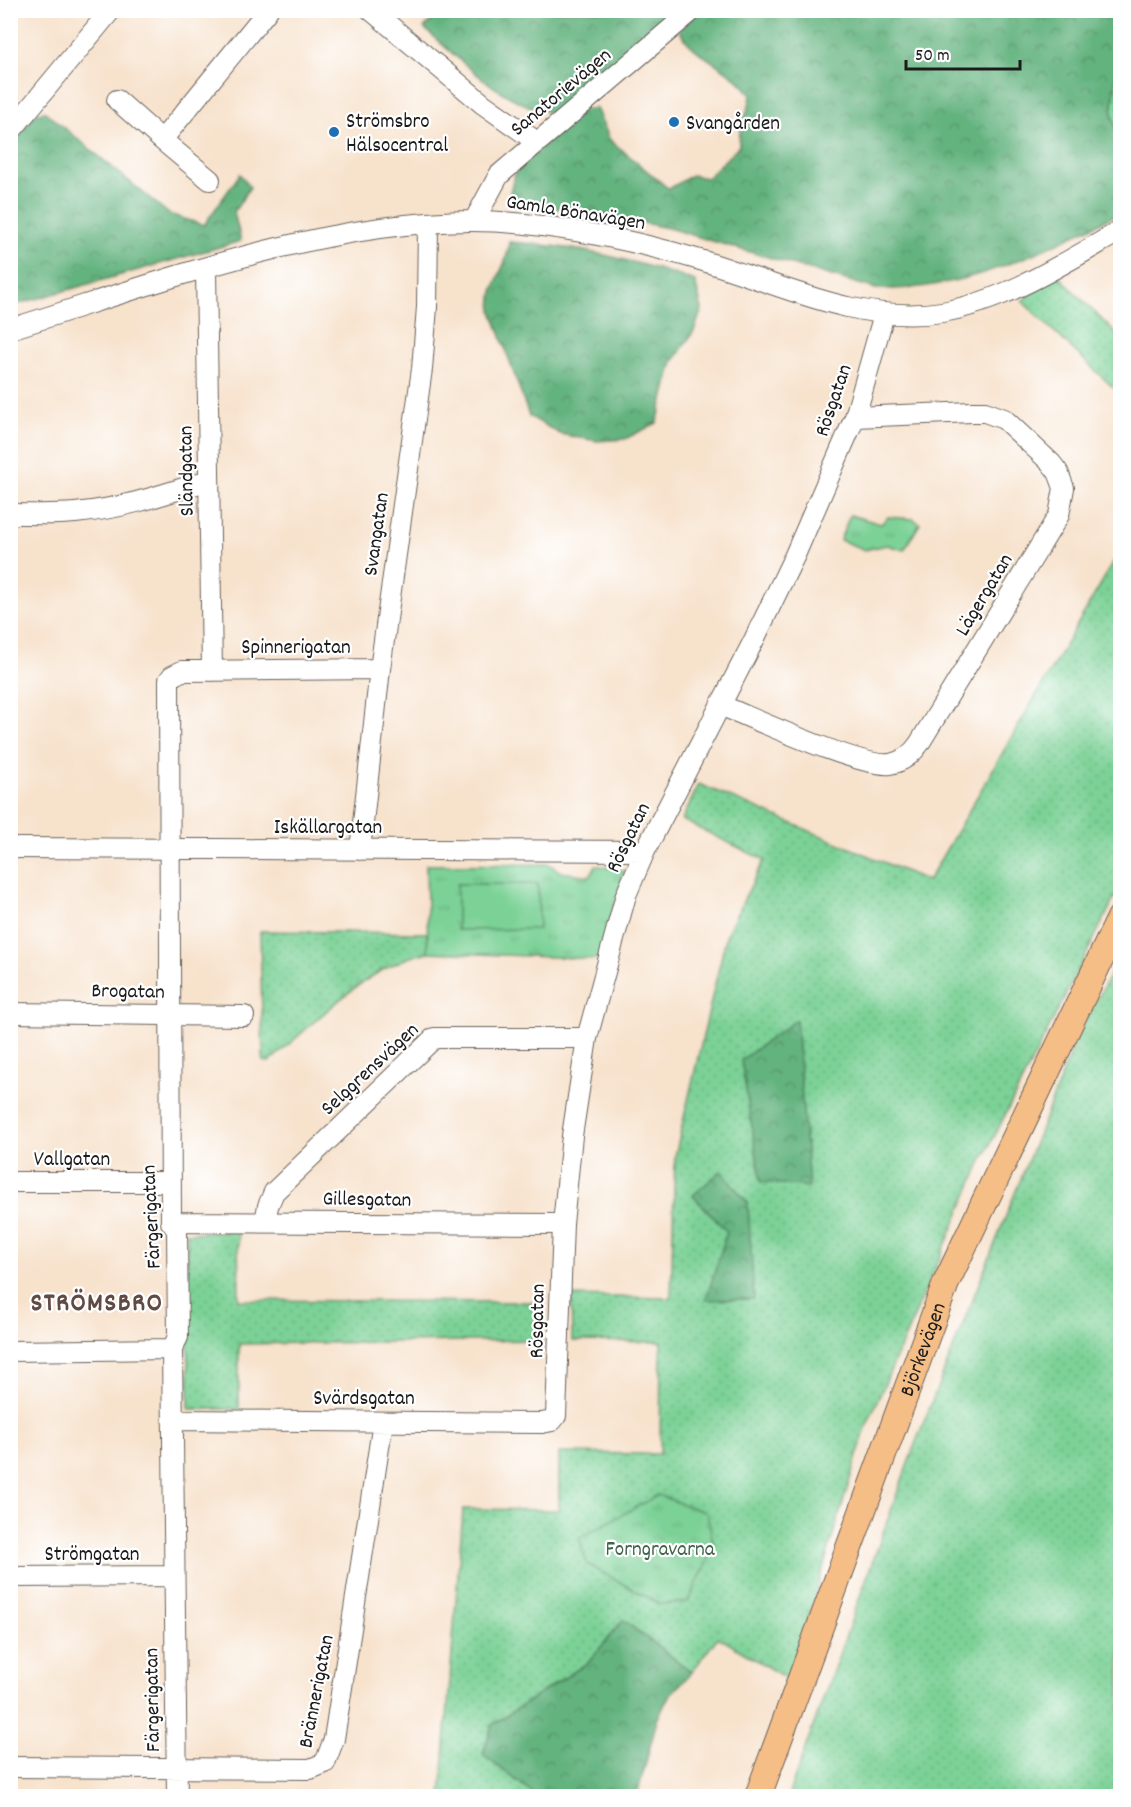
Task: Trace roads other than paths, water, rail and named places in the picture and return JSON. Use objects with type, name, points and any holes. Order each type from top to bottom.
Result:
[{"type":"main road","name":"Björkevägen","points":[[758,1797],[946,1283],[1120,918]]},
{"type":"street","points":[[10,132],[111,10]]},
{"type":"street","points":[[162,140],[268,10]]},
{"type":"street","points":[[371,10],[483,104],[537,142]]},
{"type":"street","name":"Sanatorievägen","points":[[474,221],[499,175],[693,10]]},
{"type":"street","points":[[117,100],[210,180]]},
{"type":"street","name":"Gamla Bönavägen","points":[[10,329],[315,239],[372,229],[428,224],[474,221],[579,233],[661,249],[844,308],[884,314],[939,312],[999,296],[1120,231]]},
{"type":"street","name":"Svangatan","points":[[360,850],[380,669],[422,369],[427,307],[428,224]]},
{"type":"street","name":"Sländgatan","points":[[206,270],[212,671]]},
{"type":"street","name":"Rösgatan","points":[[554,1419],[558,1409],[563,1224],[587,1038],[626,895],[645,851],[777,594],[855,417],[884,314]]},
{"type":"street","name":"Lägergatan","points":[[720,705],[866,762],[886,764],[902,760],[919,744],[1059,515],[1064,488],[1058,472],[1004,419],[985,412],[855,417]]},
{"type":"street","points":[[10,514],[75,513],[107,508],[147,500],[209,480]]},
{"type":"street","name":"Spinnerigatan","points":[[212,671],[380,669]]},
{"type":"street","name":"Färgerigatan","points":[[177,1797],[172,1349],[178,1337],[177,1230],[171,1222],[170,1182],[169,681],[172,676],[182,671],[212,671]]},
{"type":"street","name":"Iskällargatan","points":[[10,848],[645,851]]},
{"type":"street","name":"Brogatan","points":[[10,1013],[244,1016]]},
{"type":"street","name":"Selggrensvägen","points":[[265,1221],[274,1192],[434,1038],[587,1038]]},
{"type":"street","name":"Vallgatan","points":[[10,1182],[170,1182]]},
{"type":"street","name":"Gillesgatan","points":[[171,1222],[563,1224]]},
{"type":"street","points":[[10,1352],[172,1349]]},
{"type":"street","name":"Svärdsgatan","points":[[173,1420],[542,1423],[554,1419]]},
{"type":"street","name":"Brännerigatan","points":[[10,1767],[310,1768],[325,1763],[330,1756],[383,1422]]},
{"type":"street","name":"Strömgatan","points":[[10,1577],[173,1576]]},
{"type":"place","name":"Svangården","points":[[674,122]]},
{"type":"place","name":"Strömsbro Hälsocentral","points":[[334,132]]},
{"type":"district","name":"STRÖMSBRO","points":[[97,1301]]},
{"type":"park label","name":"Forngravarna","points":[[660,1548]]}]
